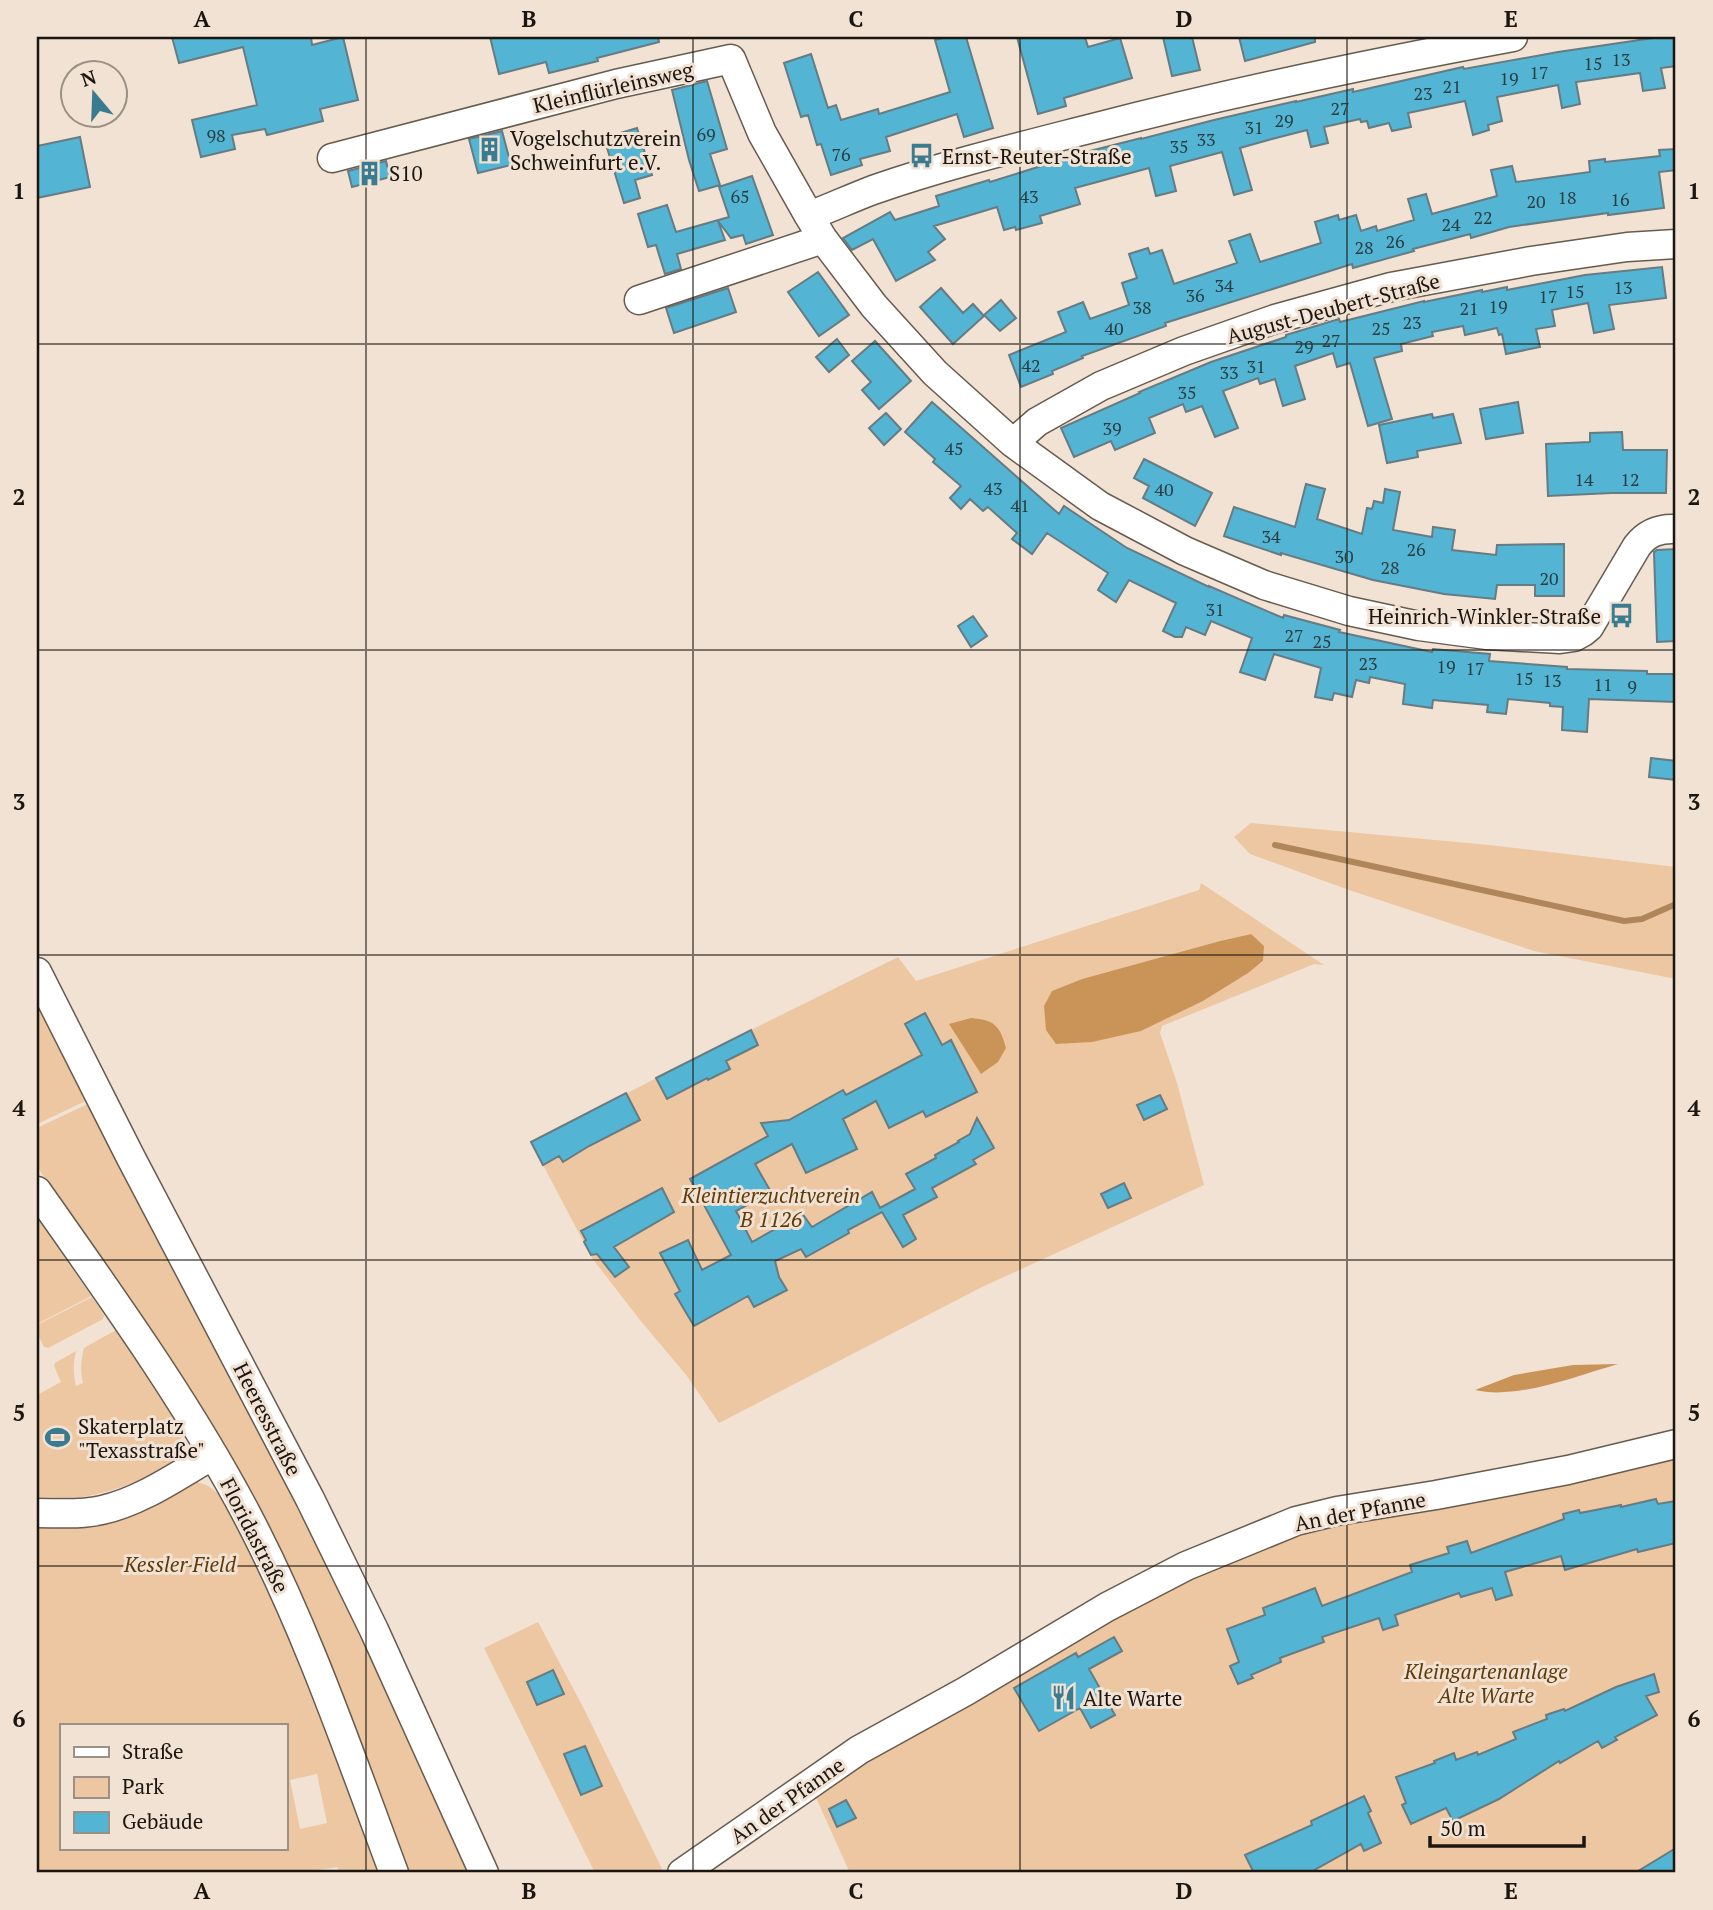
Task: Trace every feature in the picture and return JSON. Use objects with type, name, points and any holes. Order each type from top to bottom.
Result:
[{"type":"street","points":[[639,300],[816,228],[873,191],[939,170],[1159,110],[1286,81],[1513,37]]},
{"type":"street","name":"Kleinflürleinsweg","points":[[332,158],[616,84],[731,60],[762,133],[816,228]]},
{"type":"street","points":[[816,228],[874,306],[934,373],[1013,443],[1100,506],[1185,551],[1264,585],[1349,611],[1419,626],[1488,635],[1560,639],[1574,637],[1589,626],[1644,537],[1659,530],[1676,529]]},
{"type":"street","name":"August-Deubert-Straße","points":[[1013,443],[1037,422],[1101,386],[1184,351],[1275,319],[1391,287],[1531,261],[1627,247],[1676,244]]},
{"type":"street","name":"Heeresstraße","points":[[37,972],[310,1499],[374,1630],[484,1873]]},
{"type":"street","name":"Floridastraße","points":[[37,1191],[186,1408],[247,1514],[278,1576],[311,1653],[394,1873]]},
{"type":"street","name":"An der Pfanne","points":[[682,1873],[859,1750],[1107,1606],[1186,1566],[1296,1521],[1337,1511],[1568,1470],[1676,1444]]},
{"type":"street","points":[[37,1513],[84,1513],[119,1505],[137,1498],[213,1455]]},
{"type":"green space","points":[[1251,823],[1489,845],[1676,867],[1676,979],[1534,951],[1250,854],[1234,837]]},
{"type":"green space","name":"Kleintierzuchtverein B 1126","points":[[1201,883],[1324,965],[1314,964],[1162,1026],[1160,1033],[1177,1083],[1204,1185],[982,1287],[719,1423],[687,1376],[592,1258],[531,1142],[898,957],[916,981],[1199,890]],"holes":[[[1250,934],[1263,962],[1203,1001],[1141,1031],[1053,991],[1082,979]]]},
{"type":"green space","points":[[37,988],[92,1098],[37,1124]]},
{"type":"green space","points":[[94,1101],[302,1504],[475,1873],[406,1873],[322,1650],[37,1166],[37,1128]]},
{"type":"green space","points":[[37,1218],[91,1296],[37,1324]]},
{"type":"green space","points":[[92,1297],[104,1315],[103,1319],[48,1348],[44,1347],[37,1333],[37,1325]]},
{"type":"green space","points":[[116,1330],[176,1417],[181,1440],[178,1454],[161,1469],[118,1488],[80,1497],[37,1497],[37,1395],[61,1382],[55,1363],[76,1351],[76,1386],[83,1383],[81,1366],[84,1348]]},
{"type":"green space","name":"Kleingartenanlage Alte Warte","points":[[1676,1448],[1676,1873],[850,1873],[812,1789],[1110,1614],[1307,1525]]},
{"type":"green space","name":"Kessler Field","points":[[190,1481],[207,1486],[220,1496],[266,1588],[324,1729],[378,1873],[339,1873],[338,1867],[296,1873],[37,1873],[37,1524]],"holes":[[[317,1774],[327,1823],[300,1829],[290,1780]]]},
{"type":"green space","points":[[538,1622],[664,1873],[595,1873],[484,1648]]},
{"type":"shaded area","points":[[1251,934],[1264,946],[1263,961],[1203,1001],[1141,1031],[1092,1042],[1056,1044],[1046,1030],[1044,1006],[1052,991],[1082,979]]},
{"type":"shaded area","points":[[971,1018],[995,1025],[1006,1048],[998,1062],[981,1074],[949,1024]]},
{"type":"shaded area","points":[[1618,1364],[1528,1389],[1509,1392],[1475,1390],[1514,1375],[1573,1365]]},
{"type":"building","points":[[172,37],[311,37],[312,45],[343,37],[358,100],[320,109],[323,121],[267,135],[265,129],[232,135],[235,149],[201,157],[192,120],[257,105],[243,47],[179,63]]},
{"type":"building","points":[[490,37],[658,37],[659,42],[549,73],[546,62],[499,74]]},
{"type":"building","points":[[966,37],[993,128],[964,137],[957,114],[886,137],[890,151],[860,159],[862,165],[831,175],[821,144],[817,145],[808,115],[801,117],[784,63],[811,54],[828,108],[836,105],[841,120],[878,109],[879,114],[950,92],[935,40]]},
{"type":"building","points":[[1017,37],[1085,37],[1088,47],[1120,38],[1132,78],[1064,98],[1066,106],[1038,114]]},
{"type":"building","points":[[1163,37],[1192,37],[1200,70],[1172,76]]},
{"type":"building","points":[[1239,37],[1315,37],[1315,42],[1245,61]]},
{"type":"building","points":[[1660,37],[1676,37],[1676,66],[1661,68],[1665,88],[1643,91],[1640,73],[1576,82],[1580,104],[1562,108],[1558,85],[1497,97],[1502,121],[1488,125],[1489,130],[1473,135],[1465,101],[1408,113],[1411,127],[1392,131],[1389,123],[1369,128],[1367,121],[1361,122],[1360,119],[1324,127],[1328,143],[1311,147],[1307,130],[1240,148],[1252,190],[1234,195],[1222,152],[1170,166],[1176,191],[1156,196],[1149,168],[1075,188],[1080,204],[1040,216],[1042,223],[1016,230],[1015,227],[1004,230],[997,207],[934,226],[945,239],[928,252],[935,260],[896,281],[873,239],[852,250],[843,238],[890,212],[895,220],[939,206],[936,196],[1086,152],[1214,120],[1463,67],[1464,69]]},
{"type":"building","points":[[707,81],[727,149],[710,154],[720,185],[699,191],[672,90]]},
{"type":"building","points":[[637,128],[652,175],[635,180],[640,198],[624,203],[604,138]]},
{"type":"building","name":"Vogelschutzverein Schweinfurt e.V.","points":[[502,131],[511,165],[478,173],[469,139]]},
{"type":"building","points":[[80,137],[90,187],[37,198],[37,146]]},
{"type":"building","points":[[1676,149],[1676,170],[1659,172],[1664,208],[1509,227],[1471,238],[1470,234],[1353,268],[1352,264],[1165,323],[1166,326],[1082,356],[1083,358],[1052,371],[1053,374],[1021,387],[1009,355],[1066,332],[1058,312],[1083,302],[1090,319],[1129,305],[1122,283],[1137,278],[1129,254],[1148,248],[1150,254],[1162,250],[1174,284],[1237,263],[1229,241],[1250,234],[1260,262],[1321,243],[1315,222],[1338,215],[1339,220],[1356,215],[1361,231],[1376,226],[1377,231],[1414,220],[1408,199],[1426,194],[1432,214],[1497,196],[1491,170],[1512,166],[1516,182],[1590,172],[1589,161],[1605,159],[1605,162],[1660,156],[1659,150]]},
{"type":"building","name":"S10","points":[[386,161],[390,177],[352,187],[348,171]]},
{"type":"building","points":[[752,176],[773,235],[746,244],[743,235],[731,238],[718,221],[725,240],[677,254],[681,269],[665,274],[656,245],[648,247],[638,214],[667,205],[676,232],[729,217],[719,187]]},
{"type":"building","points":[[1662,267],[1666,298],[1609,305],[1614,329],[1594,333],[1588,303],[1552,310],[1555,326],[1536,329],[1540,347],[1506,354],[1502,334],[1499,335],[1497,328],[1465,335],[1463,326],[1432,332],[1433,336],[1401,344],[1402,351],[1374,358],[1392,419],[1368,426],[1350,363],[1337,367],[1333,353],[1295,366],[1305,399],[1283,406],[1275,379],[1260,384],[1258,378],[1223,391],[1238,428],[1215,437],[1202,406],[1186,412],[1183,404],[1149,418],[1155,433],[1115,450],[1111,441],[1074,457],[1061,428],[1211,362],[1339,319],[1340,322],[1482,290],[1507,287],[1507,290],[1585,275]]},
{"type":"building","points":[[818,272],[849,315],[819,336],[788,292]]},
{"type":"building","points":[[728,288],[736,312],[674,333],[666,308]]},
{"type":"building","points":[[941,288],[963,313],[973,304],[984,316],[953,344],[920,307]]},
{"type":"building","points":[[1001,300],[1016,318],[1000,331],[984,315]]},
{"type":"building","points":[[837,339],[849,355],[829,372],[816,357]]},
{"type":"building","points":[[875,341],[911,381],[879,409],[862,390],[871,382],[852,361]]},
{"type":"building","points":[[932,402],[1059,514],[1064,506],[1127,548],[1283,618],[1284,615],[1340,630],[1339,632],[1432,652],[1433,649],[1490,654],[1489,661],[1567,669],[1676,674],[1676,702],[1589,699],[1587,732],[1562,730],[1563,707],[1550,706],[1550,703],[1508,699],[1506,714],[1487,712],[1488,705],[1433,700],[1432,708],[1403,704],[1405,684],[1370,677],[1369,683],[1356,680],[1352,697],[1334,693],[1332,700],[1315,697],[1321,668],[1274,654],[1265,680],[1240,672],[1252,638],[1211,621],[1205,635],[1186,627],[1182,637],[1175,637],[1163,631],[1176,603],[1129,580],[1116,602],[1098,590],[1108,573],[1047,533],[1032,554],[1012,539],[1017,533],[988,507],[983,511],[970,499],[961,509],[950,498],[961,486],[933,462],[935,459],[905,432]]},
{"type":"building","points":[[1518,402],[1523,433],[1486,439],[1480,409]]},
{"type":"building","points":[[886,413],[901,429],[884,445],[869,428]]},
{"type":"building","points":[[1432,414],[1433,418],[1453,414],[1461,443],[1417,451],[1418,457],[1387,463],[1379,425]]},
{"type":"building","points":[[1622,432],[1623,450],[1667,450],[1666,493],[1548,496],[1546,444],[1590,442],[1590,433]]},
{"type":"building","points":[[1144,459],[1212,493],[1195,526],[1143,498],[1149,486],[1134,478]]},
{"type":"building","points":[[1306,484],[1325,489],[1317,519],[1362,534],[1367,508],[1372,509],[1374,501],[1383,503],[1385,489],[1400,492],[1393,530],[1432,537],[1433,527],[1455,530],[1452,550],[1496,555],[1497,545],[1564,544],[1564,596],[1535,596],[1535,585],[1497,585],[1495,599],[1444,594],[1373,580],[1224,536],[1234,507],[1295,527]]},
{"type":"building","points":[[1676,549],[1676,641],[1657,642],[1654,552]]},
{"type":"building","points":[[973,616],[987,636],[971,647],[958,626]]},
{"type":"building","points":[[1651,758],[1676,761],[1676,780],[1649,777]]},
{"type":"building","points":[[925,1013],[942,1045],[951,1040],[977,1092],[926,1117],[923,1111],[889,1128],[876,1101],[843,1119],[857,1149],[806,1173],[792,1144],[755,1164],[771,1192],[736,1211],[752,1242],[801,1212],[812,1227],[872,1192],[880,1208],[915,1189],[906,1174],[936,1158],[935,1155],[970,1134],[977,1118],[994,1148],[973,1160],[976,1164],[932,1188],[937,1197],[903,1215],[916,1239],[903,1247],[882,1212],[806,1257],[801,1249],[775,1261],[779,1277],[787,1290],[754,1307],[748,1296],[694,1326],[675,1294],[680,1291],[660,1253],[688,1240],[702,1270],[731,1255],[690,1179],[768,1136],[761,1123],[789,1120],[843,1090],[846,1095],[922,1055],[905,1024]]},
{"type":"building","points":[[751,1030],[758,1045],[726,1061],[730,1069],[667,1099],[656,1078]]},
{"type":"building","points":[[626,1093],[640,1120],[563,1162],[559,1156],[543,1165],[531,1142]]},
{"type":"building","points":[[1160,1095],[1167,1109],[1144,1120],[1137,1105]]},
{"type":"building","points":[[1124,1183],[1131,1198],[1108,1208],[1101,1194]]},
{"type":"building","points":[[662,1188],[674,1212],[614,1247],[629,1267],[615,1277],[597,1254],[591,1255],[581,1231]]},
{"type":"building","points":[[1656,1499],[1658,1504],[1676,1501],[1676,1543],[1638,1552],[1637,1549],[1565,1570],[1561,1556],[1505,1572],[1512,1595],[1496,1600],[1492,1588],[1461,1597],[1459,1593],[1395,1615],[1398,1625],[1383,1630],[1379,1618],[1322,1637],[1324,1642],[1280,1658],[1281,1662],[1238,1684],[1230,1666],[1239,1662],[1227,1629],[1265,1615],[1263,1608],[1315,1588],[1322,1606],[1412,1572],[1410,1565],[1449,1553],[1447,1547],[1467,1541],[1471,1553],[1564,1519],[1563,1514],[1621,1507]]},
{"type":"building","name":"Alte Warte","points":[[1114,1637],[1122,1651],[1089,1669],[1115,1715],[1091,1728],[1080,1708],[1039,1731],[1014,1688],[1076,1653],[1078,1657]]},
{"type":"building","points":[[553,1670],[564,1694],[537,1705],[527,1682]]},
{"type":"building","points":[[1654,1674],[1659,1692],[1646,1696],[1657,1715],[1615,1737],[1617,1740],[1602,1748],[1598,1741],[1560,1763],[1559,1761],[1499,1799],[1453,1821],[1446,1808],[1411,1824],[1402,1805],[1406,1803],[1396,1777],[1454,1753],[1456,1760],[1477,1752],[1478,1755],[1516,1739],[1513,1732],[1547,1719],[1546,1715],[1564,1709],[1565,1711],[1616,1687]]},
{"type":"building","points":[[585,1746],[602,1786],[581,1795],[564,1754]]},
{"type":"building","points":[[1364,1796],[1381,1843],[1364,1851],[1361,1844],[1309,1873],[1254,1873],[1245,1855],[1312,1825],[1311,1821]]},
{"type":"building","points":[[846,1800],[856,1818],[837,1827],[829,1809]]},
{"type":"building","points":[[1676,1848],[1676,1873],[1635,1873]]},
{"type":"waterway","points":[[1275,845],[1624,921],[1642,919],[1676,904]]},
{"type":"place","name":"Vogelschutzverein Schweinfurt e.V.","points":[[490,150]]},
{"type":"place","name":"Ernst-Reuter-Straße","points":[[922,156]]},
{"type":"place","name":"S10","points":[[369,173]]},
{"type":"place","name":"Heinrich-Winkler-Straße","points":[[1621,616]]},
{"type":"place","name":"Skaterplatz \"Texasstraße\"","points":[[58,1438]]},
{"type":"place","name":"Alte Warte","points":[[1063,1698]]}]
